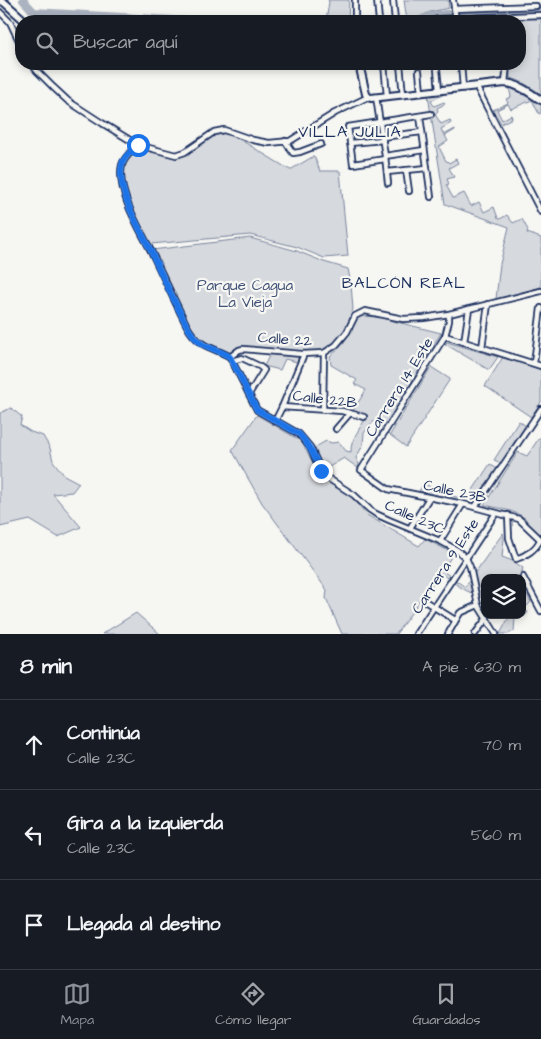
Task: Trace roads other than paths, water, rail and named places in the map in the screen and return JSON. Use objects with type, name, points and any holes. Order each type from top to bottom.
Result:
[{"type":"main road","points":[[0,0],[18,15]]},
{"type":"main road","points":[[361,70],[368,97],[371,98],[512,83],[541,100]]},
{"type":"street","points":[[355,0],[355,15]]},
{"type":"street","points":[[377,0],[378,15]]},
{"type":"street","points":[[393,0],[394,15]]},
{"type":"street","points":[[453,0],[455,15],[500,8],[536,6]]},
{"type":"street","points":[[500,0],[500,8]]},
{"type":"street","points":[[0,12],[10,22],[15,32]]},
{"type":"street","points":[[526,17],[541,15]]},
{"type":"street","points":[[36,70],[68,101],[138,145],[176,155],[185,152],[214,132],[224,130],[253,140],[269,143],[290,141],[334,113],[368,97]]},
{"type":"street","points":[[385,70],[387,96]]},
{"type":"street","points":[[401,70],[403,95]]},
{"type":"street","points":[[437,70],[439,90]]},
{"type":"street","points":[[462,70],[463,88]]},
{"type":"street","points":[[505,83],[506,70]]},
{"type":"street","points":[[420,71],[421,92]]},
{"type":"street","points":[[476,86],[541,212]]},
{"type":"street","points":[[376,97],[388,183]]},
{"type":"street","points":[[424,150],[353,164],[348,127],[431,114]]},
{"type":"street","points":[[420,116],[431,197]]},
{"type":"street","points":[[350,144],[422,132]]},
{"type":"street","points":[[285,141],[293,153],[321,144]]},
{"type":"street","points":[[138,145],[128,154],[122,164],[121,181],[133,217],[193,336],[201,343],[222,352],[231,359],[239,358],[246,360],[264,370],[249,394]]},
{"type":"street","points":[[387,172],[427,168]]},
{"type":"street","points":[[406,170],[409,191]]},
{"type":"street","points":[[323,409],[324,353],[336,345],[347,332],[355,316],[365,311],[403,319],[424,318],[450,314],[541,291]]},
{"type":"street","points":[[482,348],[488,304]]},
{"type":"street","points":[[534,364],[541,308]]},
{"type":"street","points":[[464,342],[469,309]]},
{"type":"street","name":"Carrera 14 Este","points":[[360,470],[445,336],[450,314]]},
{"type":"street","points":[[445,336],[541,366]]},
{"type":"street","name":"Calle 22","points":[[231,359],[239,350],[243,349],[304,354],[324,353]]},
{"type":"street","points":[[275,421],[304,354]]},
{"type":"street","name":"Calle 23C","points":[[231,359],[257,410],[299,434],[310,447],[321,471],[326,477],[354,495],[376,514],[440,541],[457,550],[466,558]]},
{"type":"street","name":"Calle 22B","points":[[282,407],[342,411],[364,417]]},
{"type":"street","points":[[475,508],[541,409]]},
{"type":"street","points":[[336,429],[350,413]]},
{"type":"street","name":"Calle 23B","points":[[360,470],[388,489],[463,504],[519,519],[541,541]]},
{"type":"street","points":[[410,528],[429,498]]},
{"type":"street","points":[[440,541],[463,504]]},
{"type":"street","name":"Carrera 9 Este","points":[[416,634],[496,512]]},
{"type":"street","points":[[508,515],[509,538],[516,559],[523,557],[541,541]]},
{"type":"street","points":[[466,558],[470,567],[478,605],[481,610]]},
{"type":"street","points":[[526,582],[539,602],[541,611]]},
{"type":"street","points":[[423,600],[456,620]]},
{"type":"street","points":[[448,634],[460,613],[478,605]]},
{"type":"street","points":[[475,634],[485,619]]},
{"type":"street","points":[[487,619],[496,634]]},
{"type":"waterway","points":[[23,0],[34,12],[87,15]]},
{"type":"waterway","points":[[439,15],[541,11]]},
{"type":"district","name":"VILLA JULIA","points":[[350,131]]},
{"type":"district","name":"BALCÓN REAL","points":[[404,282]]},
{"type":"park label","name":"Parque Cagua La Vieja","points":[[245,294]]}]
